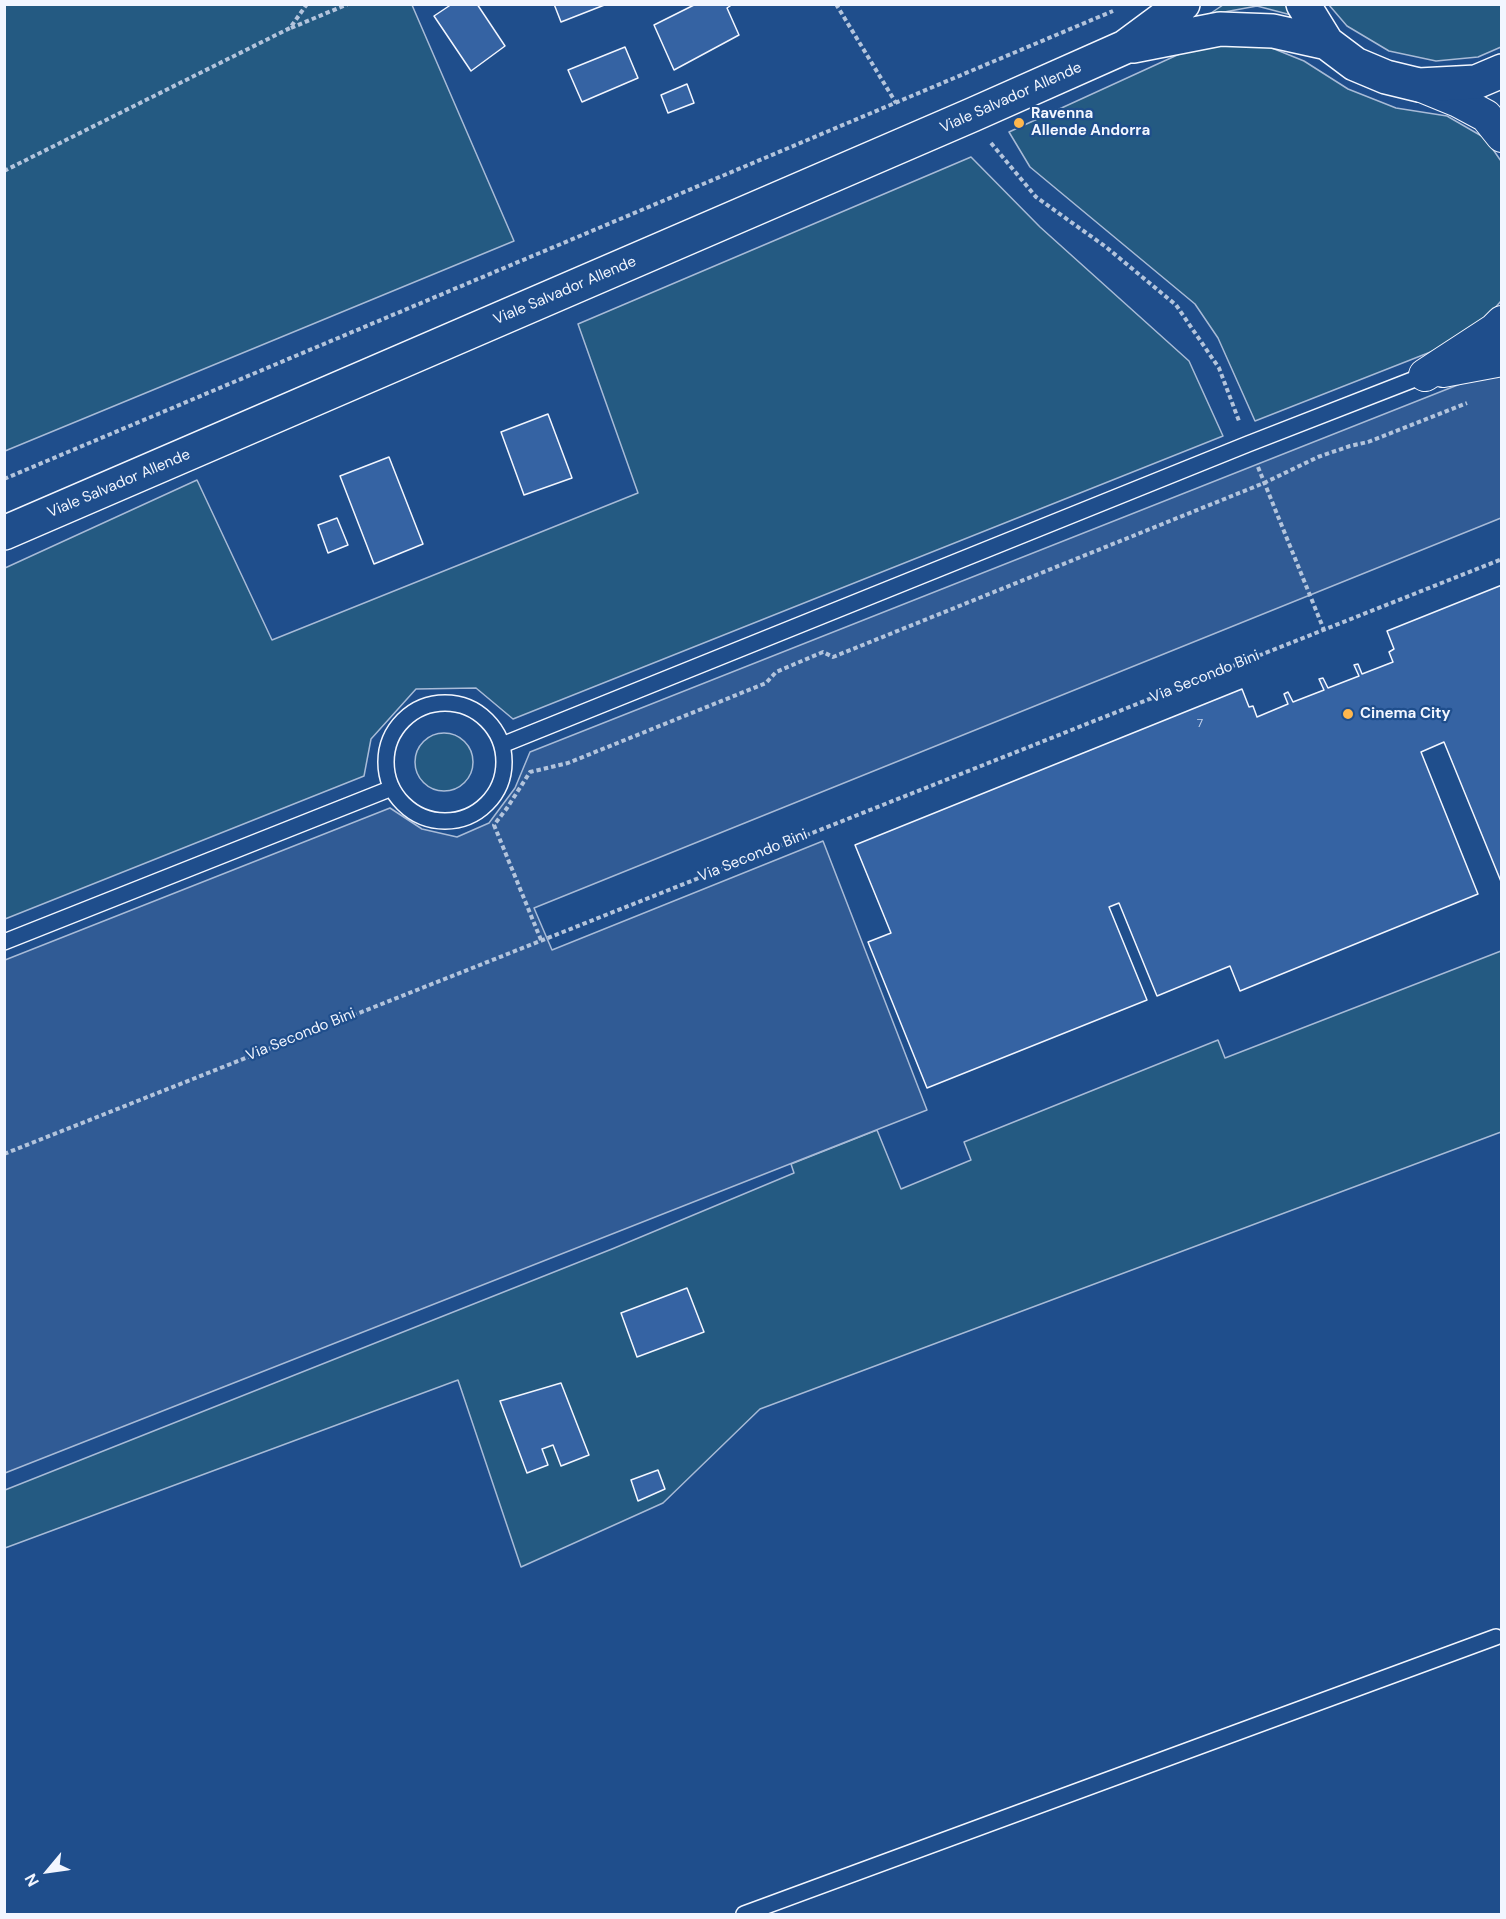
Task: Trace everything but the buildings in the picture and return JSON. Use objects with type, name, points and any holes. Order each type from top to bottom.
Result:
[{"type":"main road","name":"Viale Salvador Allende","points":[[4,533],[1125,47],[1183,4]]},
{"type":"main road","points":[[1303,4],[1327,43],[1355,64],[1386,77],[1419,85],[1476,82],[1502,71]]},
{"type":"main road","name":"Viale Salvador Allende","points":[[1125,47],[1220,29],[1273,31],[1327,43]]},
{"type":"street","points":[[1419,85],[1458,101],[1486,116],[1502,136]]},
{"type":"street","points":[[1425,375],[1494,330],[1502,322]]},
{"type":"street","points":[[1425,375],[1502,360]]},
{"type":"lane","points":[[502,745],[1248,444],[1425,375]]},
{"type":"lane","points":[[443,702],[462,705],[480,713],[494,727],[502,745],[505,762],[502,780],[494,795],[482,808],[467,817],[450,821],[433,819],[416,813],[402,802],[392,788],[387,769],[387,749],[394,731],[407,716],[424,706],[443,702]]},
{"type":"lane","points":[[4,942],[392,788]]},
{"type":"lane","points":[[744,1914],[1496,1637]]},
{"type":"path","points":[[290,28],[308,4]]},
{"type":"path","points":[[4,171],[290,28],[348,4]]},
{"type":"path","points":[[836,4],[896,103]]},
{"type":"path","points":[[4,480],[1117,9]]},
{"type":"path","points":[[960,75],[972,115],[995,149],[1036,197],[1106,247],[1176,305],[1219,368],[1324,630]]},
{"type":"path","points":[[541,940],[494,825],[530,772],[579,758],[766,683],[776,672],[823,652],[833,657],[1264,483],[1318,457],[1368,442],[1468,402]]},
{"type":"path","name":"Via Secondo Bini","points":[[4,1154],[1502,559]]},
{"type":"shaded area","points":[[5,4],[412,5],[514,241],[5,451]]},
{"type":"shaded area","points":[[1289,4],[1295,16],[1257,6],[1208,15],[1223,5]]},
{"type":"shaded area","points":[[1329,5],[1501,5],[1501,47],[1478,57],[1436,61],[1389,51],[1347,26]]},
{"type":"shaded area","points":[[1222,42],[1262,44],[1304,61],[1348,89],[1396,108],[1447,116],[1485,138],[1501,161],[1501,301],[1479,326],[1456,342],[1255,421],[1218,338],[1195,304],[1030,167],[1009,132],[1186,51]]},
{"type":"shaded area","points":[[971,157],[1040,227],[1189,361],[1223,436],[513,719],[476,688],[416,689],[371,739],[364,776],[5,919],[5,568],[197,480],[272,640],[638,493],[578,324]]},
{"type":"shaded area","points":[[1493,371],[1501,374],[1501,518],[534,908],[552,950],[823,841],[927,1110],[5,1473],[5,960],[390,808],[422,829],[457,837],[489,823],[515,788],[530,752]]},
{"type":"shaded area","points":[[444,733],[460,738],[468,746],[473,762],[468,778],[460,786],[444,791],[428,786],[420,778],[415,762],[420,746],[428,738]]},
{"type":"shaded area","points":[[1501,951],[1501,1132],[760,1409],[663,1503],[521,1567],[458,1380],[5,1548],[5,1490],[612,1249],[794,1173],[791,1164],[877,1130],[901,1189],[971,1160],[964,1142],[1218,1040],[1225,1058]]},
{"type":"place","name":"Ravenna Allende Andorra","points":[[1019,123]]},
{"type":"place","name":"Cinema City","points":[[1348,714]]}]
